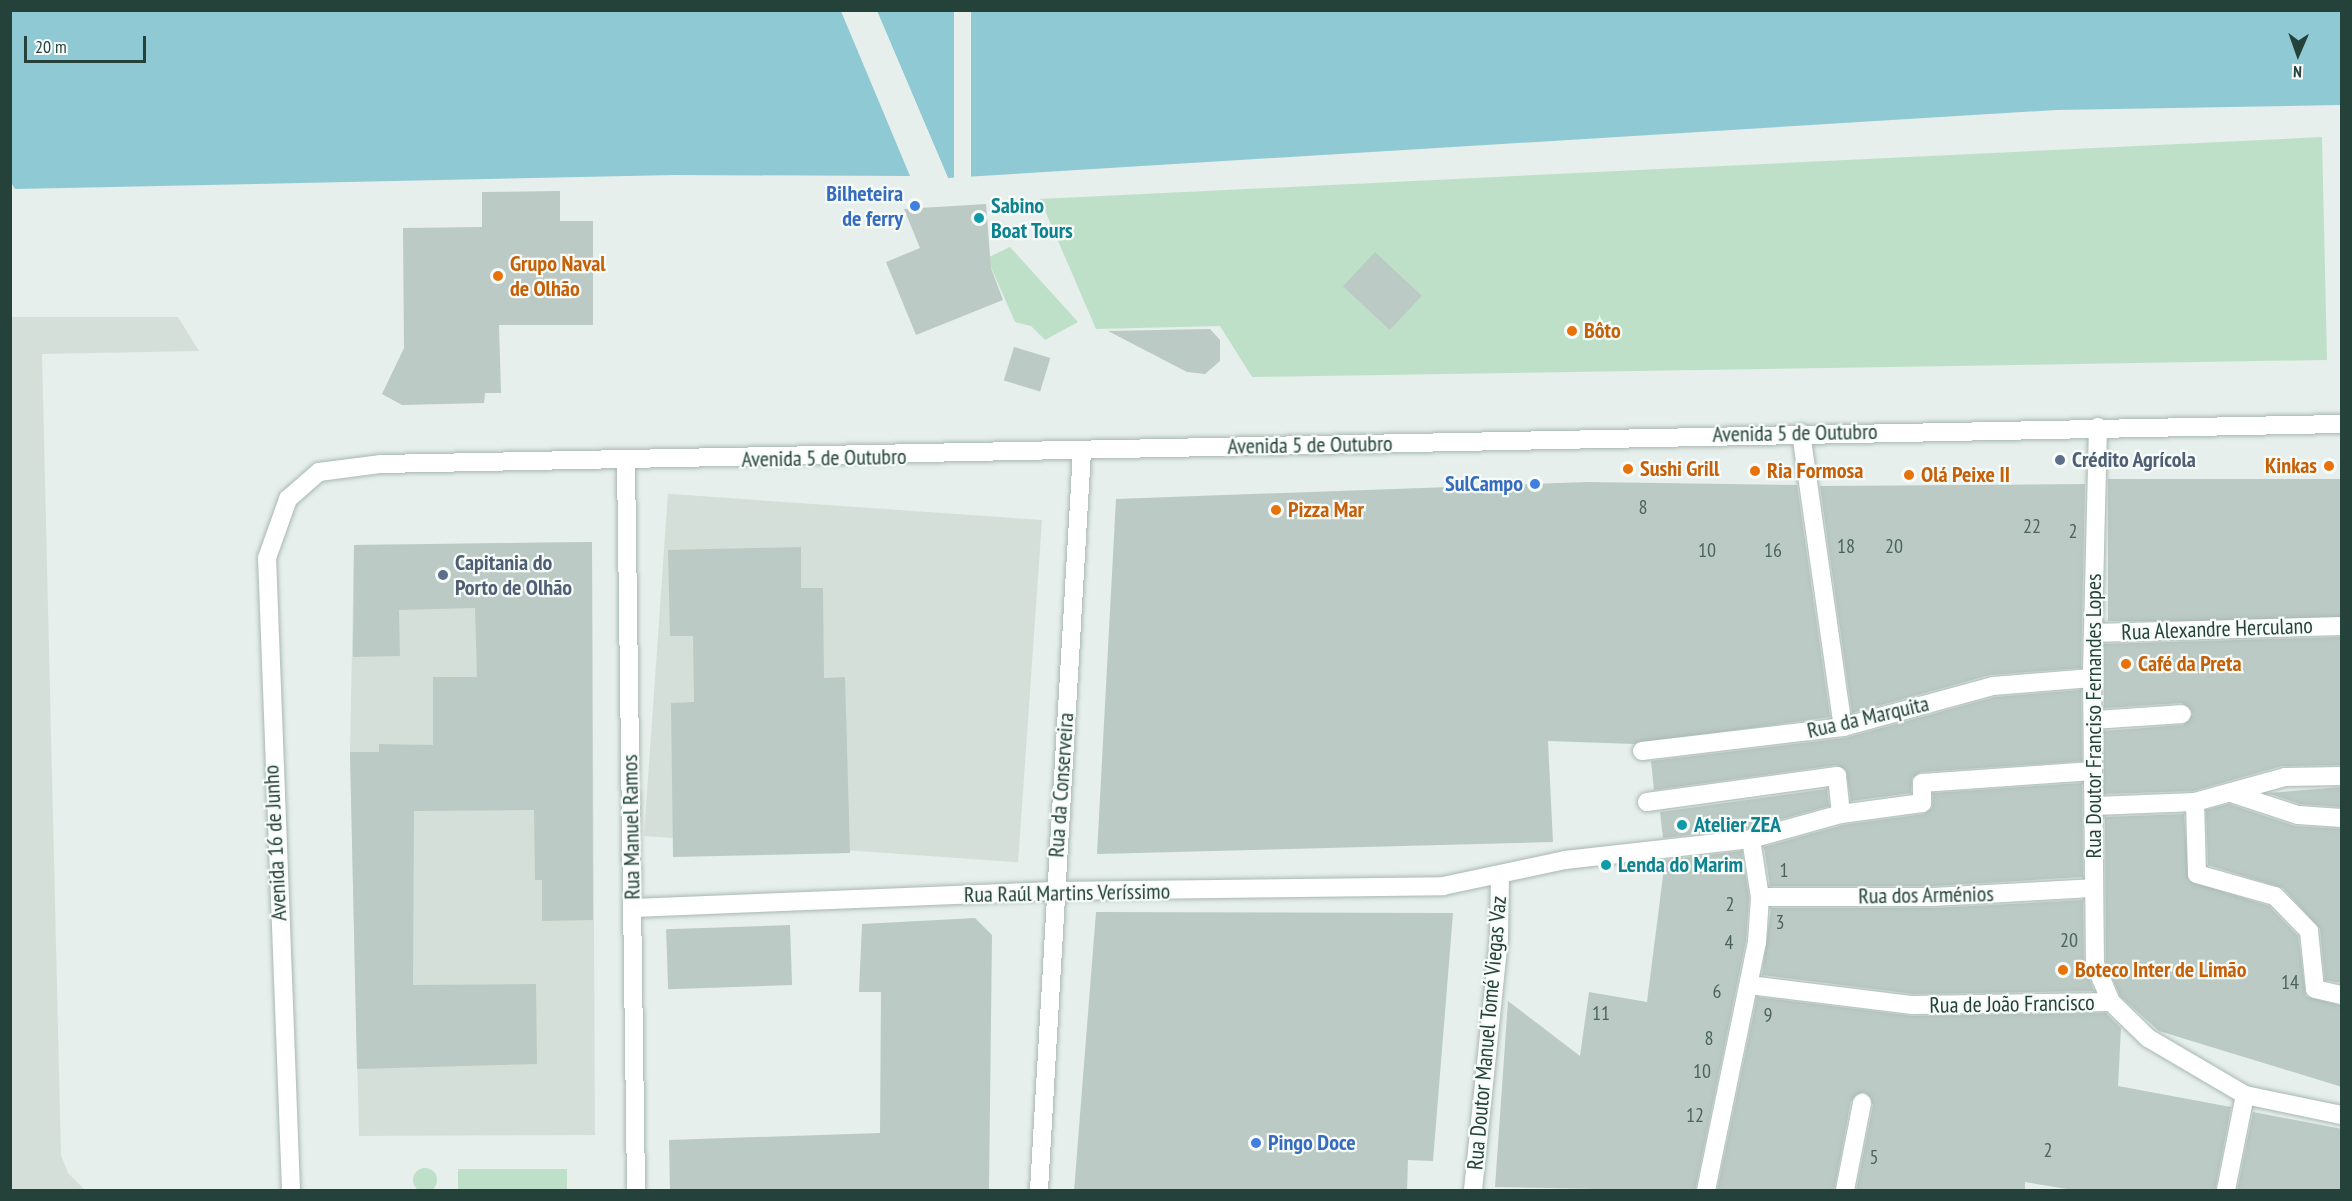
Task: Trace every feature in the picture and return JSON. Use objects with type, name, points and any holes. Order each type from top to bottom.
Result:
[{"type":"street","name":"Avenida 5 de Outubro","points":[[288,499],[319,472],[381,464],[626,463],[1801,433],[2342,424]]},
{"type":"street","name":"Rua Doutor Franciso Fernandes Lopes","points":[[2098,428],[2092,678],[2095,806],[2092,888],[2095,964],[2111,1002]]},
{"type":"street","points":[[1801,433],[1843,727]]},
{"type":"street","name":"Rua da Conserveira","points":[[1039,1191],[1054,891],[1082,451]]},
{"type":"street","name":"Rua Manuel Ramos","points":[[626,463],[636,1191]]},
{"type":"street","name":"Avenida 16 de Junho","points":[[288,499],[267,558],[291,1191]]},
{"type":"street","name":"Rua Alexandre Herculano","points":[[2093,633],[2342,626]]},
{"type":"street","name":"Rua da Marquita","points":[[1642,751],[1843,727],[1994,686],[2092,678]]},
{"type":"street","points":[[2094,720],[2182,714]]},
{"type":"street","name":"Rua Raúl Martins Veríssimo","points":[[633,908],[1054,891],[1443,886],[1500,876],[1565,860],[1654,854],[1751,839],[1841,814],[1922,803],[1922,783],[2093,771]]},
{"type":"street","points":[[1647,802],[1837,776],[1841,814]]},
{"type":"street","points":[[2095,806],[2195,802],[2234,794],[2285,777],[2342,776]]},
{"type":"street","points":[[2234,794],[2298,815],[2342,818]]},
{"type":"street","points":[[2195,802],[2197,874],[2275,896],[2309,931],[2315,989],[2342,995]]},
{"type":"street","points":[[1706,1191],[1749,985],[1760,897],[1751,839]]},
{"type":"street","name":"Rua Doutor Manuel Tomé Viegas Vaz","points":[[1473,1191],[1499,939],[1500,876]]},
{"type":"street","name":"Rua dos Arménios","points":[[1760,897],[1933,897],[2092,888]]},
{"type":"street","name":"Rua de João Francisco","points":[[1749,985],[1913,1005],[2111,1002],[2148,1038],[2245,1095],[2342,1115]]},
{"type":"street","points":[[2226,1191],[2245,1095]]},
{"type":"street","points":[[1845,1191],[1862,1103]]},
{"type":"shaded area","points":[[11,317],[178,317],[199,351],[42,354],[61,1155],[68,1173],[85,1190],[11,1190]]},
{"type":"shaded area","points":[[668,494],[1042,520],[1018,862],[644,836]]},
{"type":"shaded area","points":[[592,542],[595,1135],[359,1136],[350,752],[354,545]]},
{"type":"green space","points":[[2322,137],[2327,360],[1252,377],[1220,326],[1096,329],[1040,199]]},
{"type":"green space","points":[[1010,247],[1078,322],[1045,340],[1031,326],[1015,322],[987,258]]},
{"type":"green space","points":[[425,1168],[434,1171],[437,1180],[434,1189],[425,1192],[416,1189],[413,1180],[416,1171]]},
{"type":"green space","points":[[458,1169],[567,1169],[567,1190],[458,1190]]},
{"type":"water","points":[[10,11],[841,11],[910,176],[675,175],[15,189],[10,181]]},
{"type":"water","points":[[877,11],[2341,11],[2341,105],[2056,110],[948,178]]},
{"type":"pier","points":[[844,10],[913,175],[913,177],[841,11]]},
{"type":"pier","points":[[874,10],[877,11],[948,178],[945,178]]},
{"type":"pier","points":[[954,11],[971,11],[971,178],[954,178]]},
{"type":"building","name":"Grupo Naval de Olhão","points":[[560,191],[560,221],[593,221],[593,325],[499,325],[501,393],[485,393],[484,403],[402,405],[382,394],[404,348],[403,228],[482,227],[482,192]]},
{"type":"building","points":[[986,204],[991,268],[1003,300],[916,335],[886,262],[920,248],[904,209]]},
{"type":"building","points":[[1375,252],[1422,296],[1390,330],[1343,286]]},
{"type":"building","points":[[1210,329],[1220,340],[1220,361],[1205,374],[1187,372],[1108,331]]},
{"type":"building","points":[[1014,347],[1050,358],[1040,392],[1004,380]]},
{"type":"building","points":[[2108,479],[2342,479],[2342,621],[2108,621]]},
{"type":"building","points":[[1587,482],[1797,485],[1830,717],[1634,744],[1548,741],[1553,842],[1097,854],[1116,499]]},
{"type":"building","points":[[2085,484],[2081,668],[1990,675],[1852,713],[1820,486]]},
{"type":"building","points":[[592,542],[593,920],[542,921],[542,880],[535,880],[534,810],[414,811],[413,985],[536,984],[537,1064],[357,1069],[350,752],[379,752],[379,744],[433,745],[433,677],[477,677],[475,608],[399,610],[400,656],[353,657],[354,545]]},
{"type":"building","points":[[801,547],[801,588],[823,588],[824,678],[845,677],[850,853],[673,857],[671,703],[694,702],[693,636],[670,636],[668,550]]},
{"type":"building","points":[[2342,637],[2342,765],[2282,766],[2193,791],[2104,794],[2104,731],[2183,725],[2193,714],[2182,703],[2104,708],[2104,644]]},
{"type":"building","points":[[2081,690],[2082,761],[1921,772],[1912,778],[1911,793],[1851,801],[1846,770],[1836,765],[1654,790],[1651,761],[1845,738],[1995,697]]},
{"type":"building","points":[[2082,783],[2083,877],[1933,886],[1770,886],[1764,847],[1843,825],[1924,814],[1932,808],[1933,793]]},
{"type":"building","points":[[2342,787],[2342,807],[2300,804],[2268,793]]},
{"type":"building","points":[[1827,789],[1829,806],[1749,828],[1663,838],[1660,812]]},
{"type":"building","points":[[2229,804],[2295,826],[2342,829],[2342,983],[2325,980],[2320,929],[2283,888],[2208,865],[2206,810]]},
{"type":"building","points":[[2184,814],[2189,881],[2269,906],[2298,936],[2306,996],[2342,1006],[2342,1087],[2159,1031],[2120,996],[2106,962],[2105,817]]},
{"type":"building","points":[[1742,851],[1749,897],[1746,940],[1695,1191],[1495,1187],[1508,1001],[1580,1056],[1589,992],[1647,1002],[1665,860]]},
{"type":"building","points":[[2083,900],[2084,965],[2094,991],[1914,994],[1762,975],[1771,908],[1934,908]]},
{"type":"building","points":[[1096,912],[1453,913],[1433,1161],[1408,1160],[1407,1191],[1074,1191]]},
{"type":"building","points":[[975,918],[992,935],[989,1191],[670,1191],[669,1140],[880,1133],[881,992],[859,992],[862,924]]},
{"type":"building","points":[[790,925],[792,985],[668,989],[666,929]]},
{"type":"building","points":[[1757,997],[1913,1016],[2106,1013],[2121,1028],[2118,1086],[2231,1107],[2215,1191],[2079,1191],[2025,1182],[2025,1191],[1856,1191],[1873,1105],[1864,1092],[1851,1101],[1834,1191],[1717,1191]]},
{"type":"building","points":[[2253,1112],[2342,1129],[2342,1191],[2237,1191]]},
{"type":"place","name":"Bilheteira de ferry","points":[[915,206]]},
{"type":"place","name":"Sabino Boat Tours","points":[[979,218]]},
{"type":"place","name":"Grupo Naval de Olhão","points":[[498,276]]},
{"type":"place","name":"Bôto","points":[[1572,331]]},
{"type":"place","name":"Crédito Agrícola","points":[[2060,460]]},
{"type":"place","name":"Kinkas","points":[[2329,466]]},
{"type":"place","name":"Sushi Grill","points":[[1628,469]]},
{"type":"place","name":"Ria Formosa","points":[[1755,471]]},
{"type":"place","name":"Olá Peixe II","points":[[1909,475]]},
{"type":"place","name":"SulCampo","points":[[1535,484]]},
{"type":"place","name":"Pizza Mar","points":[[1276,510]]},
{"type":"place","name":"Capitania do Porto de Olhão","points":[[443,575]]},
{"type":"place","name":"Café da Preta","points":[[2126,664]]},
{"type":"place","name":"Atelier ZEA","points":[[1682,825]]},
{"type":"place","name":"Lenda do Marim","points":[[1606,865]]},
{"type":"place","name":"Boteco Inter de Limão","points":[[2063,970]]},
{"type":"place","name":"Pingo Doce","points":[[1256,1143]]}]
